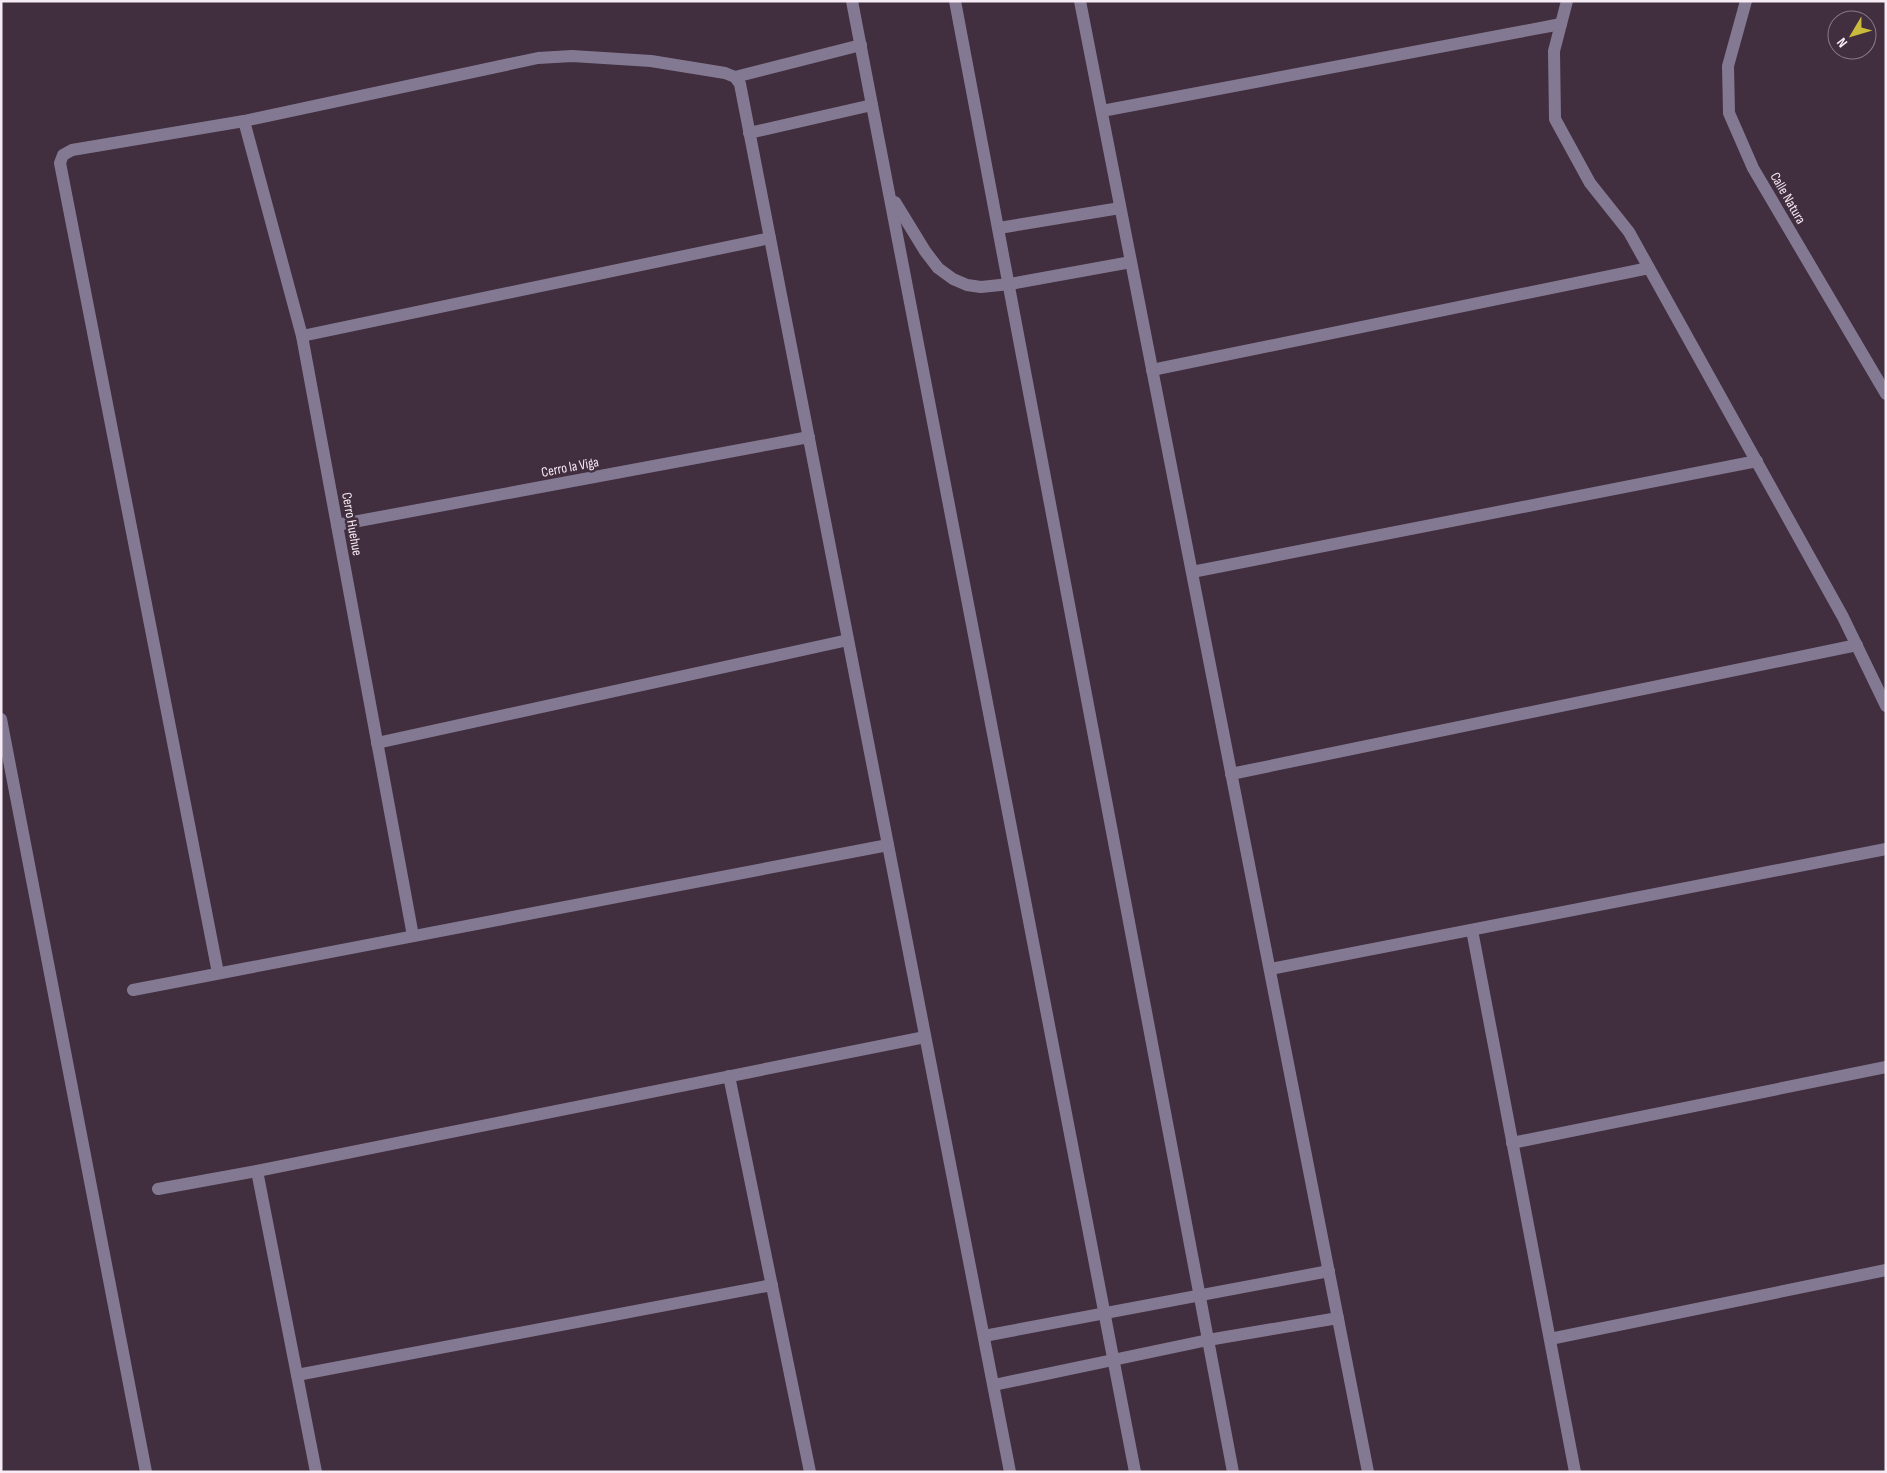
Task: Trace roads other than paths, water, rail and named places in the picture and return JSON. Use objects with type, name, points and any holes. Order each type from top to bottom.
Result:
[{"type":"street","points":[[852,1],[1135,1472]]},
{"type":"street","points":[[955,1],[1233,1472]]},
{"type":"street","points":[[1080,1],[1368,1472]]},
{"type":"street","points":[[1567,1],[1554,51],[1555,119],[1590,183],[1629,232],[1844,617],[1886,706]]},
{"type":"street","name":"Calle Natura","points":[[1746,1],[1728,66],[1729,113],[1752,168],[1886,394]]},
{"type":"street","points":[[1102,111],[1561,24]]},
{"type":"street","points":[[735,77],[861,45]]},
{"type":"street","points":[[218,973],[60,163],[63,155],[72,150],[244,121],[538,58],[572,56],[651,61],[725,73],[735,77],[740,84],[1010,1472]]},
{"type":"street","points":[[749,133],[872,105]]},
{"type":"street","name":"Cerro Huehue","points":[[244,121],[302,336],[413,936]]},
{"type":"street","points":[[890,193],[925,251],[938,268],[953,279],[967,285],[981,287],[1010,284],[1131,262]]},
{"type":"street","points":[[999,228],[1120,208]]},
{"type":"street","points":[[302,336],[770,238]]},
{"type":"street","points":[[1152,370],[1649,268]]},
{"type":"street","name":"Cerro la Viga","points":[[337,525],[809,437]]},
{"type":"street","points":[[1192,572],[1757,461]]},
{"type":"street","points":[[377,743],[848,640]]},
{"type":"street","points":[[1231,774],[1857,645]]},
{"type":"street","points":[[1,719],[146,1472]]},
{"type":"street","points":[[133,990],[888,845]]},
{"type":"street","points":[[1270,969],[1886,849]]},
{"type":"street","points":[[1472,930],[1575,1472]]},
{"type":"street","points":[[158,1189],[257,1171],[925,1037]]},
{"type":"street","points":[[1512,1142],[1886,1068]]},
{"type":"street","points":[[729,1076],[810,1472]]},
{"type":"street","points":[[257,1171],[316,1472]]},
{"type":"street","points":[[1550,1339],[1886,1270]]},
{"type":"street","points":[[984,1336],[1329,1271]]},
{"type":"street","points":[[297,1375],[772,1284]]},
{"type":"street","points":[[994,1386],[1208,1340],[1338,1318]]}]
